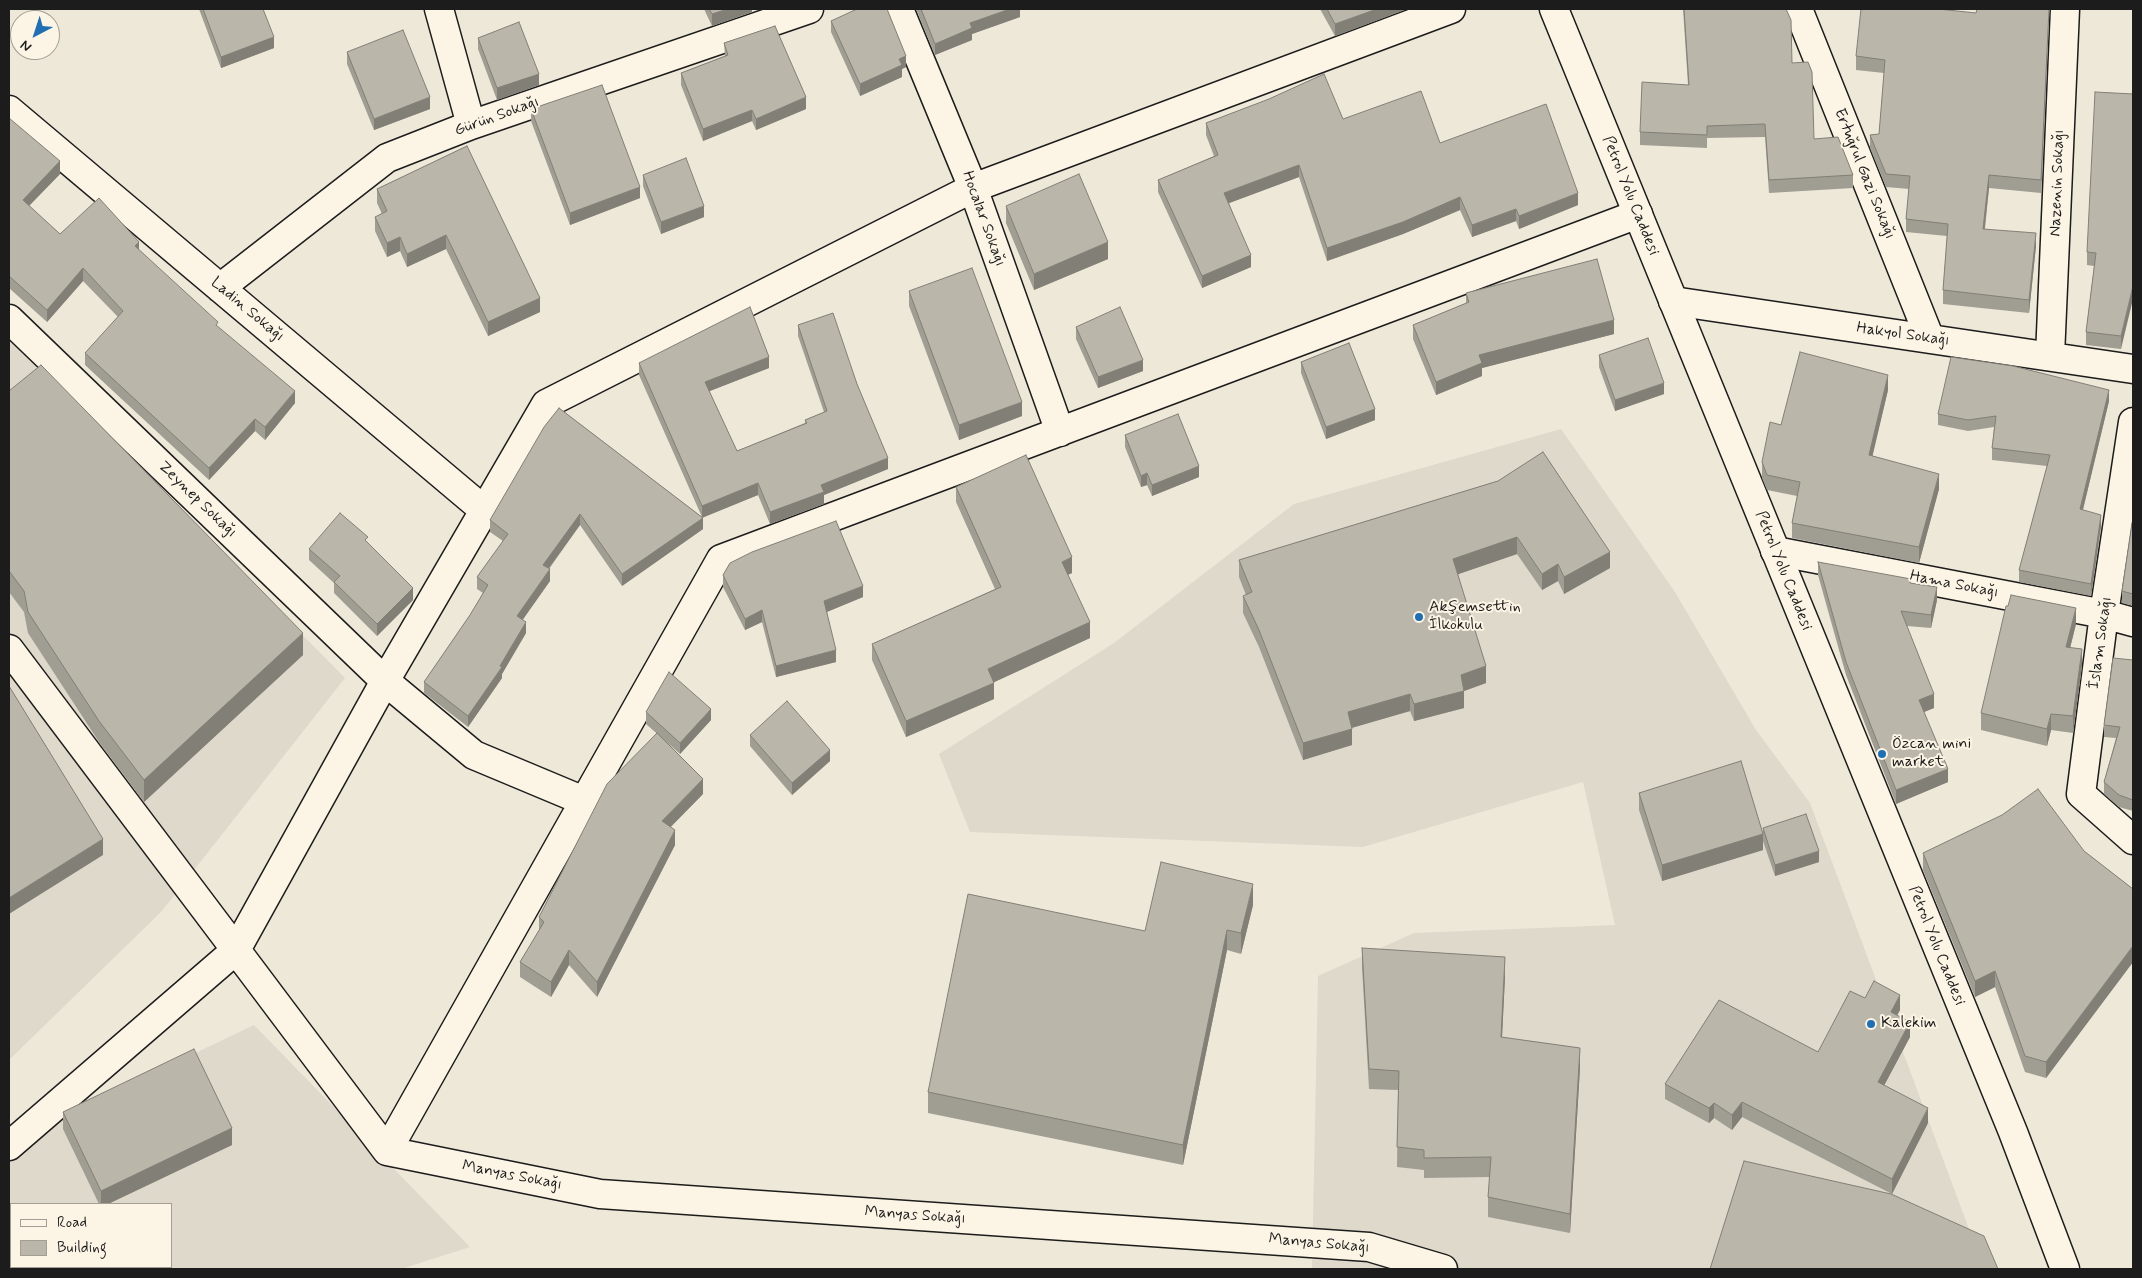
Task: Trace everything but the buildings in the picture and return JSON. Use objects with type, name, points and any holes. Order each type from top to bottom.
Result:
[{"type":"street","points":[[439,9],[471,125]]},
{"type":"street","name":"Gürün Sokağı","points":[[220,288],[386,158],[471,125],[809,9]]},
{"type":"street","name":"Hocalar Sokağı","points":[[899,9],[973,188],[1060,432]]},
{"type":"street","points":[[9,1146],[236,950],[385,681],[546,404],[973,188],[1451,9]]},
{"type":"street","name":"Petrol Yolu Caddesi","points":[[1554,9],[2013,1132],[2065,1269]]},
{"type":"street","name":"Ertuğrul Gazi Sokağı","points":[[1798,9],[1930,339]]},
{"type":"street","name":"Nazenin Sokağı","points":[[2050,356],[2065,9]]},
{"type":"street","name":"Ladin Sokağı","points":[[9,110],[485,511]]},
{"type":"street","points":[[9,649],[387,1151],[721,560],[1638,214]]},
{"type":"street","name":"Hakyol Sokağı","points":[[1673,301],[2133,369]]},
{"type":"street","name":"Zeynep Sokağı","points":[[9,319],[385,681],[474,755],[584,801]]},
{"type":"street","name":"İslam Sokağı","points":[[2133,422],[2104,614],[2081,794],[2133,840]]},
{"type":"street","name":"Hama Sokağı","points":[[1775,551],[2104,614],[2133,622]]},
{"type":"street","name":"Petrol Yolu Caddesi","points":[[2013,1132],[2044,1269]]},
{"type":"street","name":"Manyas Sokağı","points":[[387,1151],[600,1194],[1369,1247],[1443,1269]]},
{"type":"shaded area","points":[[9,337],[345,678],[161,912],[9,1060]]},
{"type":"shaded area","points":[[1561,429],[1675,592],[1756,730],[1810,803],[1984,1269],[1312,1269],[1318,976],[1414,933],[1615,925],[1583,782],[1363,847],[970,832],[939,754],[1114,643],[1294,504]]},
{"type":"shaded area","points":[[254,1025],[470,1247],[401,1269],[9,1269],[9,1142]]},
{"type":"place","name":"Akşemsettin İlkokulu","points":[[1419,617]]},
{"type":"place","name":"Özcan mini market","points":[[1882,754]]},
{"type":"place","name":"Kalekim","points":[[1871,1024]]}]
